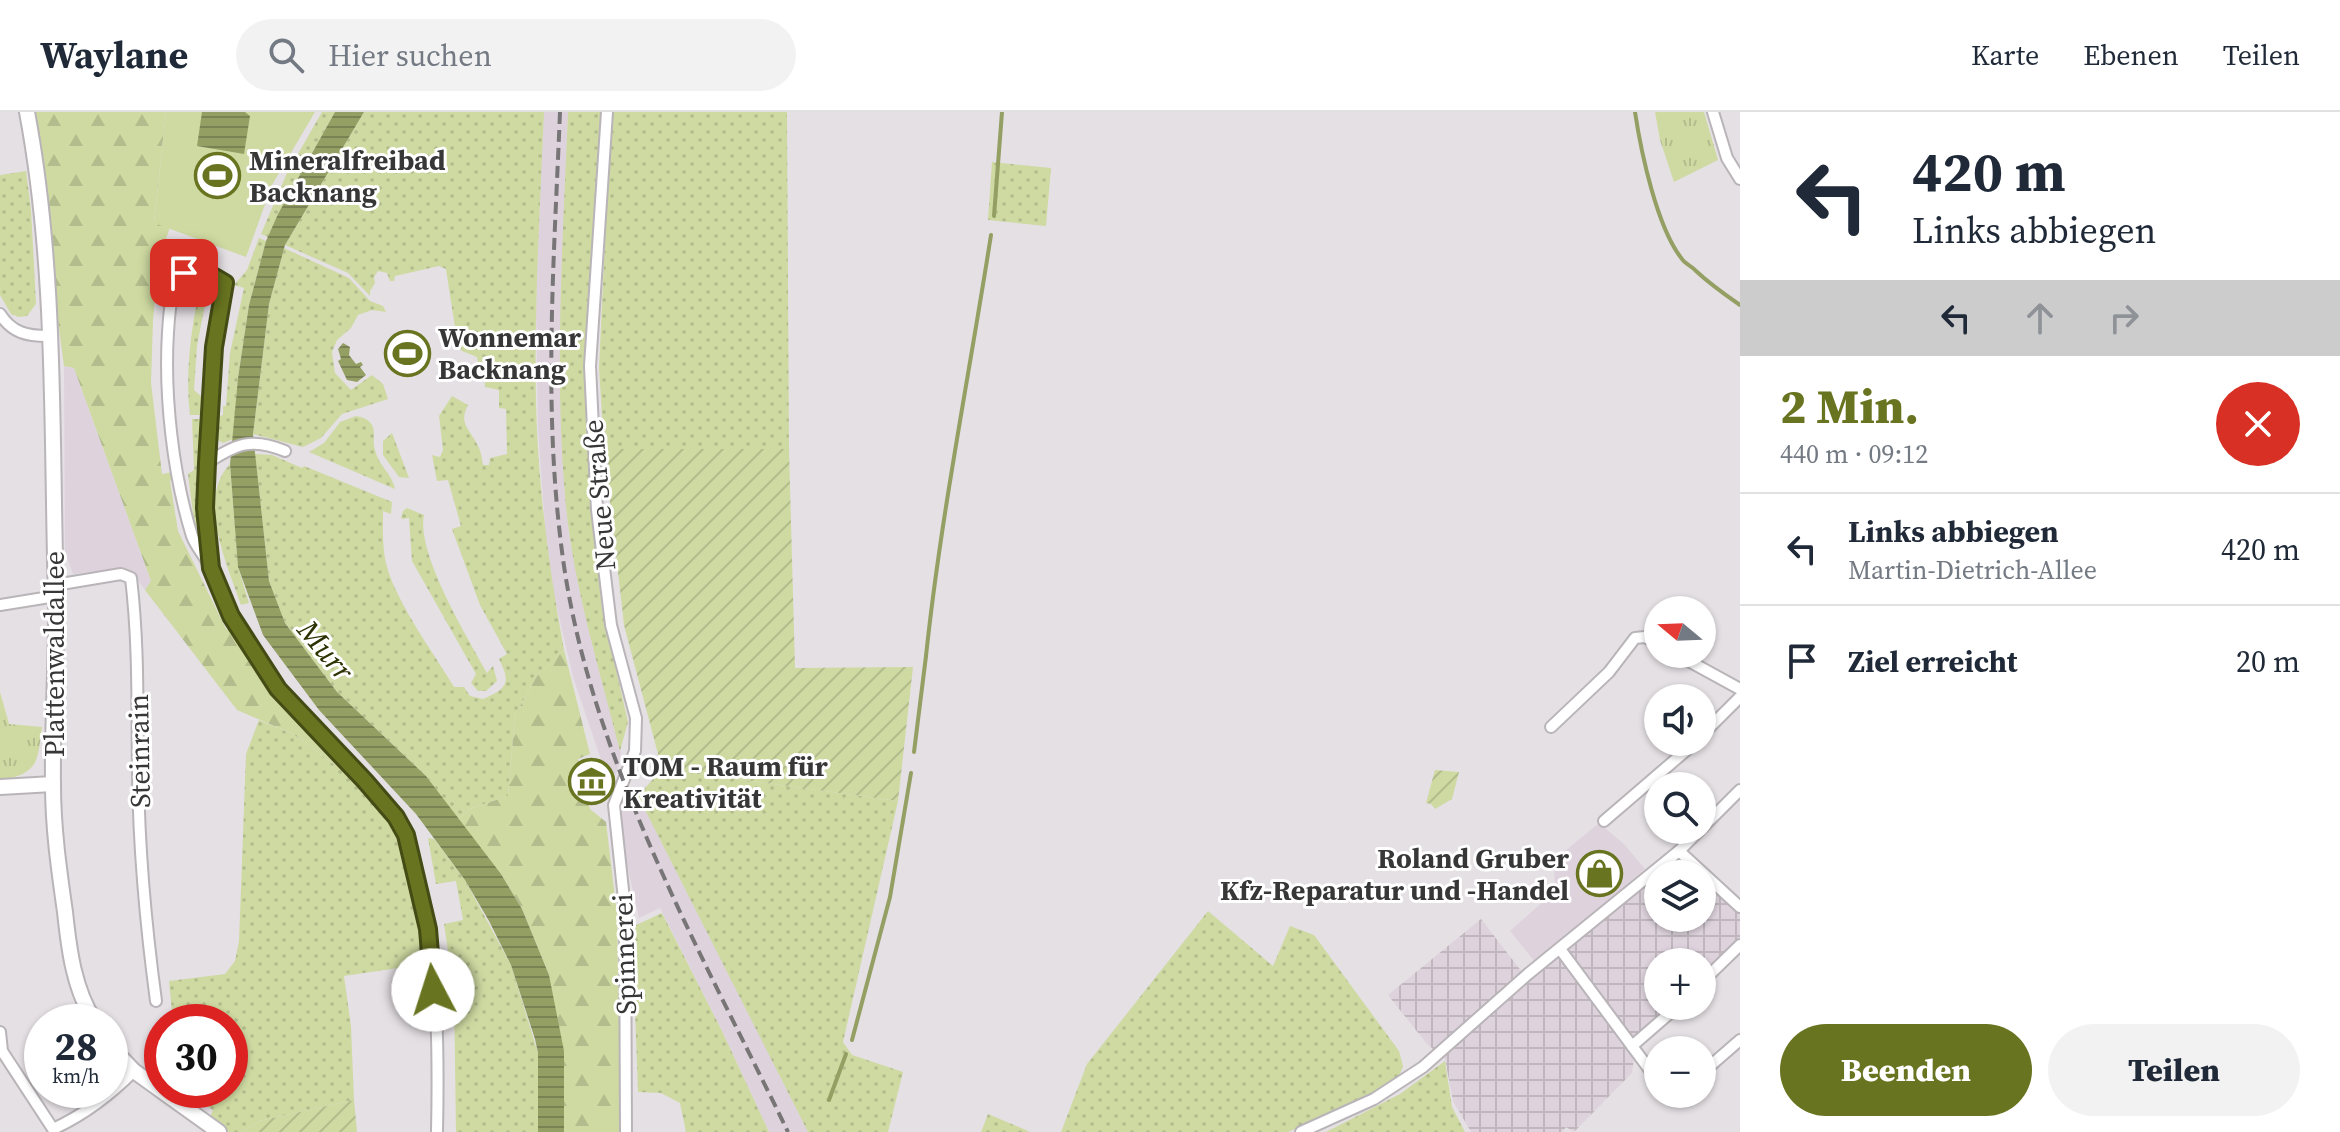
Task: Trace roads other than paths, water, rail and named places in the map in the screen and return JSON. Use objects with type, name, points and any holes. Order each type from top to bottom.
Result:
[{"type":"street","name":"Plattenwaldallee","points":[[27,112],[41,213],[55,509],[55,834],[75,979],[84,1004]]},
{"type":"street","name":"Neue Straße","points":[[607,112],[590,366],[597,510],[611,625],[636,718],[635,751],[624,777]]},
{"type":"street","points":[[1713,112],[1727,158],[1740,179]]},
{"type":"street","points":[[211,568],[205,508],[207,463],[214,347],[225,283],[197,270],[181,274],[175,282],[169,317],[167,377],[173,442],[193,540],[211,568],[231,616],[278,689],[365,781],[396,817],[406,835],[428,929],[438,1063],[437,1132]]},
{"type":"street","points":[[0,314],[9,327],[18,332],[48,336]]},
{"type":"street","points":[[207,463],[237,446],[254,442],[285,451]]},
{"type":"street","name":"Steinrain","points":[[55,590],[121,574],[131,578],[139,653],[138,777],[148,943],[156,1001]]},
{"type":"street","points":[[0,605],[55,590]]},
{"type":"street","points":[[1551,727],[1609,672],[1635,638],[1644,637]]},
{"type":"street","points":[[1702,668],[1740,689]]},
{"type":"street","points":[[1716,721],[1740,697]]},
{"type":"street","points":[[1604,821],[1680,756]]},
{"type":"street","name":"Spinnerei","points":[[624,777],[614,805],[625,909],[626,1132]]},
{"type":"street","points":[[0,787],[53,784]]},
{"type":"street","points":[[1716,814],[1740,790]]},
{"type":"street","points":[[1301,1132],[1374,1099],[1423,1067],[1686,844]]},
{"type":"street","points":[[1679,851],[1740,907]]},
{"type":"street","points":[[1716,968],[1740,945]]},
{"type":"street","points":[[1560,949],[1644,1062]]},
{"type":"street","points":[[1632,1046],[1662,1020]]},
{"type":"street","points":[[0,1032],[2,1051],[52,1131],[118,1088],[134,1071]]},
{"type":"street","points":[[1716,1061],[1740,1040]]},
{"type":"street","points":[[128,1065],[219,1132]]},
{"type":"waterway","points":[[994,216],[1002,112]]},
{"type":"waterway","points":[[1635,112],[1651,189],[1673,245],[1685,262],[1740,305]]},
{"type":"waterway","points":[[926,656],[947,498],[991,235]]},
{"type":"waterway","points":[[914,752],[926,656]]},
{"type":"waterway","points":[[852,1040],[890,897],[911,773]]},
{"type":"waterway","points":[[829,1100],[846,1054]]},
{"type":"railway","points":[[560,112],[551,396],[557,509],[578,640],[599,713],[655,856],[788,1132]]},
{"type":"place","name":"Mineralfreibad Backnang","points":[[218,176]]},
{"type":"place","name":"Wonnemar Backnang","points":[[407,353]]},
{"type":"place","name":"TOM - Raum für Kreativität","points":[[592,782]]},
{"type":"place","name":"Roland Gruber Kfz-Reparatur und -Handel","points":[[1600,874]]},
{"type":"water label","name":"Murr","points":[[326,650]]}]
